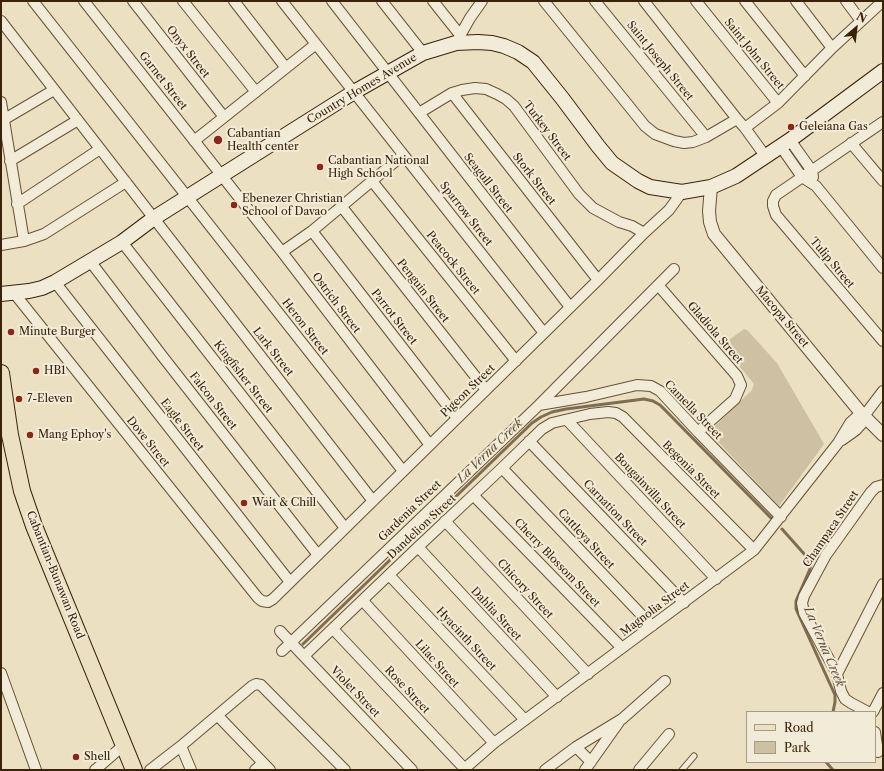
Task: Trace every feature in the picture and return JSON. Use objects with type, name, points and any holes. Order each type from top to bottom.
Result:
[{"type":"main road","name":"Country Homes Avenue","points":[[7,293],[42,288],[54,282],[122,242],[154,218],[387,72],[423,53],[458,39],[466,42],[492,43],[504,46],[518,52],[533,62],[612,164],[650,187],[682,192],[711,187],[736,176],[786,144],[883,71]]},
{"type":"main road","name":"Cabantian-Bunawan Road","points":[[1,373],[5,428],[22,491],[34,526],[134,770]]},
{"type":"street","name":"Heron Street","points":[[33,1],[403,471]]},
{"type":"street","name":"Garnet Street","points":[[84,1],[222,176]]},
{"type":"street","name":"Onyx Street","points":[[133,1],[224,117]]},
{"type":"street","points":[[183,1],[256,92]]},
{"type":"street","points":[[234,1],[286,68]]},
{"type":"street","name":"Sparrow Street","points":[[282,1],[544,333]]},
{"type":"street","name":"Seagull Street","points":[[332,1],[570,307]]},
{"type":"street","points":[[382,1],[423,53]]},
{"type":"street","points":[[433,1],[458,39],[482,1]]},
{"type":"street","points":[[544,1],[640,120],[655,134],[684,143],[693,142],[706,137],[737,119]]},
{"type":"street","name":"Saint Joseph Street","points":[[595,1],[706,137]]},
{"type":"street","points":[[644,1],[737,119],[746,128],[766,157]]},
{"type":"street","name":"Saint John Street","points":[[696,1],[778,103]]},
{"type":"street","points":[[745,1],[805,76]]},
{"type":"street","points":[[796,1],[832,48]]},
{"type":"street","points":[[846,1],[862,21]]},
{"type":"street","points":[[746,128],[778,103],[832,48],[883,1]]},
{"type":"street","name":"Lark Street","points":[[3,27],[78,120],[373,501]]},
{"type":"street","points":[[194,141],[316,44]]},
{"type":"street","name":"Turkey Street","points":[[419,113],[452,93],[462,90],[475,88],[486,90],[506,99],[514,106],[579,194],[593,208],[644,233]]},
{"type":"street","points":[[3,120],[54,90]]},
{"type":"street","name":"Stork Street","points":[[452,93],[598,280]]},
{"type":"street","points":[[1,102],[24,241]]},
{"type":"street","points":[[10,162],[78,120]]},
{"type":"street","points":[[802,177],[883,122]]},
{"type":"street","points":[[851,143],[883,181]]},
{"type":"street","points":[[786,144],[812,171],[816,186]]},
{"type":"street","points":[[786,144],[802,177],[816,186],[883,268]]},
{"type":"street","points":[[17,204],[100,149]]},
{"type":"street","points":[[282,252],[342,207],[403,155]]},
{"type":"street","name":"Ostrich Street","points":[[222,176],[430,445]]},
{"type":"street","name":"Tulip Street","points":[[802,177],[776,195],[773,201],[776,215],[883,341]]},
{"type":"street","name":"Peacock Street","points":[[372,181],[516,361]]},
{"type":"street","points":[[1,244],[24,241],[44,234],[126,182]]},
{"type":"street","name":"Macopa Street","points":[[711,187],[709,211],[710,222],[714,234],[864,416],[883,435]]},
{"type":"street","name":"Pigeon Street","points":[[265,602],[273,599],[516,361],[669,210],[682,192]]},
{"type":"street","name":"Penguin Street","points":[[342,207],[486,390]]},
{"type":"street","name":"Parrot Street","points":[[312,231],[457,418]]},
{"type":"street","name":"Kingfisher Street","points":[[122,242],[345,528]]},
{"type":"street","name":"Falcon Street","points":[[90,261],[167,363],[318,555]]},
{"type":"street","name":"Gardenia Street","points":[[282,650],[538,405],[674,268]]},
{"type":"street","name":"Eagle Street","points":[[54,282],[290,582]]},
{"type":"street","name":"Gladiola Street","points":[[658,285],[737,376],[741,385],[735,399],[698,432]]},
{"type":"street","name":"Dove Street","points":[[7,293],[258,598],[265,602]]},
{"type":"street","name":"Camella Street","points":[[538,405],[586,397],[637,385],[651,386],[660,391],[781,517]]},
{"type":"street","name":"Magnolia Street","points":[[463,769],[525,720],[754,550],[838,443],[856,430],[864,416],[883,391]]},
{"type":"street","name":"Dandelion Street","points":[[304,656],[363,601],[388,574],[542,429],[552,424],[567,420],[608,412]]},
{"type":"street","name":"Begonia Street","points":[[608,412],[616,413],[623,417],[754,550]]},
{"type":"street","name":"Bougainvilla Street","points":[[567,420],[716,579]]},
{"type":"street","name":"Carnation Street","points":[[530,440],[684,603]]},
{"type":"street","name":"Cattleya Street","points":[[502,468],[652,626]]},
{"type":"street","name":"Champaca Street","points":[[866,711],[851,704],[845,699],[837,674],[804,613],[802,603],[804,596],[826,555],[871,492],[882,485]]},
{"type":"street","name":"Cherry Blossom Street","points":[[473,495],[622,648]]},
{"type":"street","name":"Chicory Street","points":[[445,521],[588,674]]},
{"type":"street","name":"Dahlia Street","points":[[418,547],[557,697]]},
{"type":"street","name":"Hyacinth Street","points":[[388,574],[525,720]]},
{"type":"street","points":[[837,674],[883,584]]},
{"type":"street","name":"Lilac Street","points":[[363,601],[494,744]]},
{"type":"street","name":"Rose Street","points":[[333,628],[463,769]]},
{"type":"street","name":"Violet Street","points":[[280,631],[412,770]]},
{"type":"street","points":[[1,675],[36,770]]},
{"type":"street","points":[[545,770],[576,747],[622,719],[665,681]]},
{"type":"street","points":[[150,770],[256,684],[261,685],[345,770]]},
{"type":"street","points":[[874,711],[883,693]]},
{"type":"street","points":[[218,716],[263,768]]},
{"type":"street","points":[[576,747],[588,766],[622,719]]},
{"type":"street","points":[[639,770],[668,734]]},
{"type":"street","points":[[876,739],[878,752]]},
{"type":"street","points":[[95,770],[124,745]]},
{"type":"street","points":[[180,746],[191,770]]},
{"type":"lane","points":[[682,770],[694,756]]},
{"type":"green space","points":[[744,329],[748,331],[777,363],[824,444],[779,506],[709,432],[752,390],[754,384],[722,345]]},
{"type":"waterway","name":"La Verna Creek","points":[[303,644],[532,423],[552,412],[644,399],[653,401],[660,405],[771,518]]},
{"type":"waterway","name":"La Verna Creek","points":[[782,529],[806,556],[811,565],[796,601],[796,609],[835,695],[833,711]]},
{"type":"waterway","name":"La Verna Creek","points":[[827,763],[833,770]]},
{"type":"place","name":"Geleiana Gas","points":[[791,127]]},
{"type":"place","name":"Cabantian Health center","points":[[218,140]]},
{"type":"place","name":"Cabantian National High School","points":[[320,167]]},
{"type":"place","name":"Ebenezer Christian School of Davao","points":[[234,205]]},
{"type":"place","name":"Minute Burger","points":[[11,332]]},
{"type":"place","name":"HB1","points":[[36,371]]},
{"type":"place","name":"7-Eleven","points":[[19,399]]},
{"type":"place","name":"Mang Ephoy's","points":[[30,435]]},
{"type":"place","name":"Wait & Chill","points":[[244,503]]},
{"type":"place","name":"Shell","points":[[76,757]]}]
